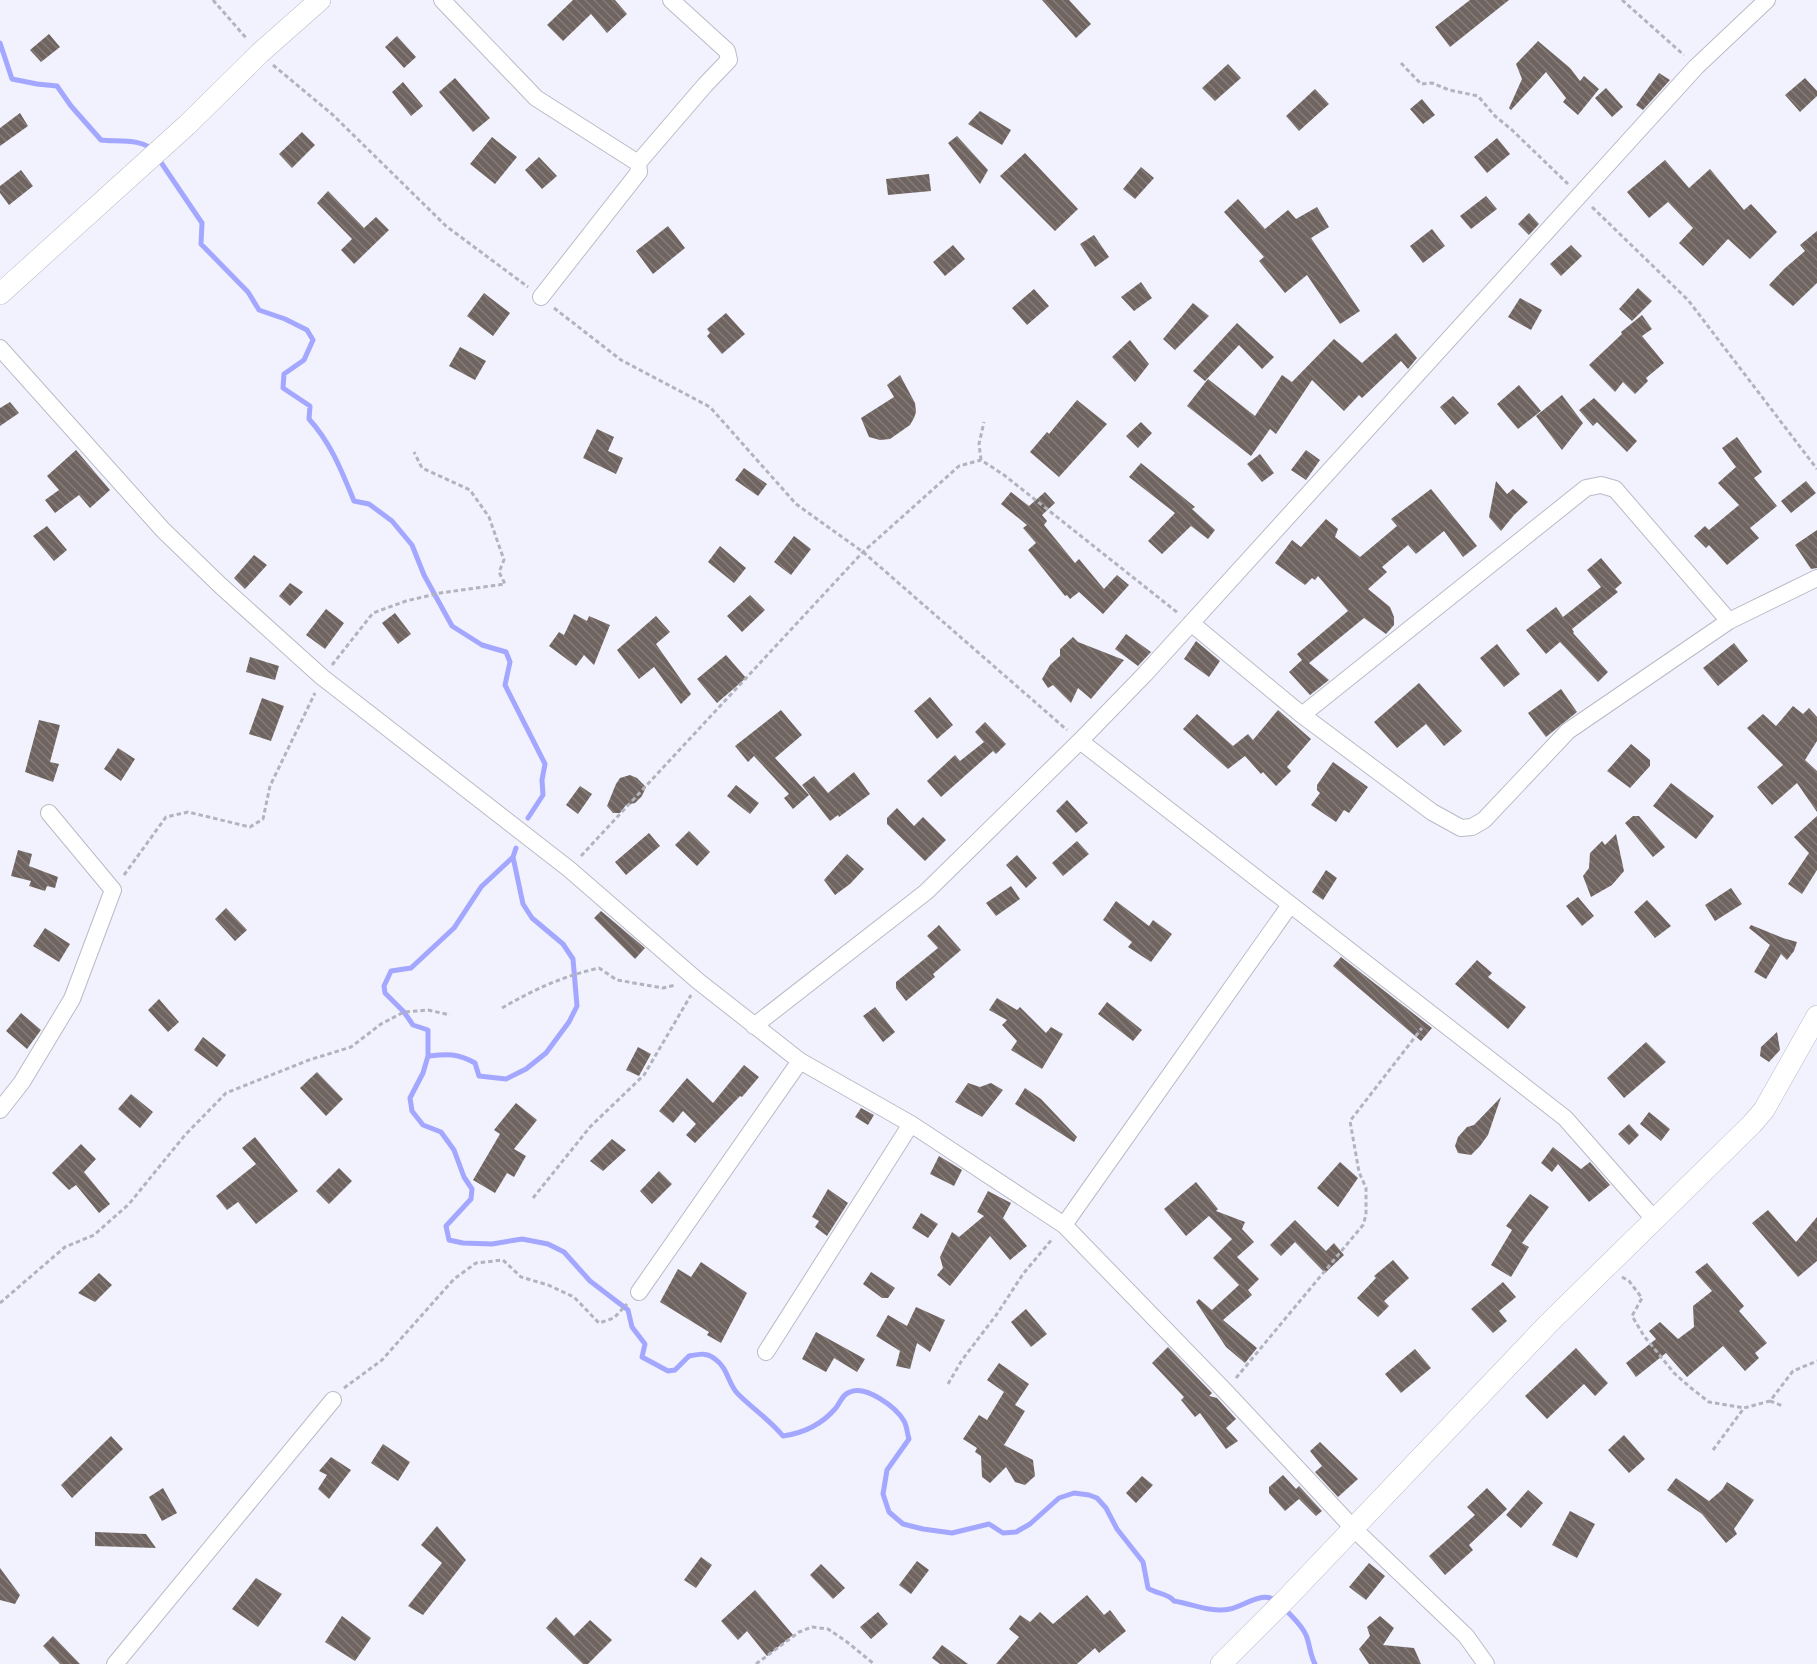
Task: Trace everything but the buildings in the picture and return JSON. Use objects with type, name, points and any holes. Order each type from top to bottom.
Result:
[{"type":"street","points":[[0,294],[187,125],[260,53],[320,0]]},
{"type":"street","points":[[442,0],[536,98],[638,163]]},
{"type":"street","points":[[541,297],[639,172],[638,163],[729,60],[727,51],[671,0]]},
{"type":"street","points":[[754,1026],[926,892],[1080,741],[1191,623],[1696,67],[1767,0]]},
{"type":"street","points":[[0,348],[163,530],[322,677],[569,869],[698,981],[800,1061],[911,1124],[1064,1225],[1225,1390],[1354,1528],[1466,1636],[1486,1664]]},
{"type":"street","points":[[1302,715],[1586,488],[1601,485],[1616,489],[1729,621]]},
{"type":"street","points":[[1191,623],[1302,715],[1432,812],[1461,828],[1472,827],[1484,820],[1568,731],[1729,621],[1817,578]]},
{"type":"street","points":[[1080,741],[1565,1119],[1654,1219]]},
{"type":"street","points":[[0,1110],[22,1082],[72,999],[113,890],[49,813]]},
{"type":"street","points":[[1064,1225],[1290,905]]},
{"type":"street","points":[[1221,1664],[1280,1606],[1549,1323],[1752,1124],[1764,1110],[1817,1016]]},
{"type":"street","points":[[639,1292],[800,1061]]},
{"type":"street","points":[[766,1352],[911,1124]]},
{"type":"street","points":[[115,1664],[333,1400]]},
{"type":"path","points":[[213,0],[260,53],[333,115],[446,226],[621,360],[710,407],[796,504],[862,552],[1080,741]]},
{"type":"path","points":[[1622,0],[1696,67]]},
{"type":"path","points":[[1401,63],[1421,84],[1432,83],[1449,90],[1478,96],[1495,116],[1688,300],[1817,470]]},
{"type":"path","points":[[981,460],[979,444],[984,422]]},
{"type":"path","points":[[113,890],[166,817],[188,812],[250,827],[263,819],[270,786],[322,677],[373,613],[406,601],[427,598],[440,593],[505,584],[499,572],[504,560],[489,517],[470,490],[422,468],[414,452]]},
{"type":"path","points":[[569,869],[862,552],[959,466],[981,460],[1004,475],[1191,623]]},
{"type":"path","points":[[502,1008],[538,987],[574,973],[598,968],[617,980],[663,988],[698,981]]},
{"type":"path","points":[[533,1198],[590,1127],[644,1074],[698,981]]},
{"type":"path","points":[[0,1303],[65,1247],[94,1235],[129,1203],[185,1135],[226,1094],[309,1060],[351,1047],[381,1024],[404,1012],[428,1010],[450,1015]]},
{"type":"path","points":[[1225,1390],[1362,1225],[1366,1215],[1366,1188],[1359,1172],[1350,1121],[1432,1015]]},
{"type":"path","points":[[948,1384],[962,1360],[997,1314],[1023,1274],[1064,1225]]},
{"type":"path","points":[[333,1400],[341,1390],[382,1359],[439,1294],[454,1279],[476,1263],[503,1260],[521,1277],[548,1285],[574,1297],[599,1323],[614,1318],[639,1292]]},
{"type":"path","points":[[1605,1268],[1629,1281],[1642,1298],[1632,1316],[1644,1336],[1674,1373],[1710,1402],[1744,1408],[1770,1401],[1783,1406]]},
{"type":"path","points":[[1770,1401],[1793,1371],[1817,1361]]},
{"type":"path","points":[[1713,1450],[1744,1408]]},
{"type":"path","points":[[756,1664],[799,1632],[812,1627],[828,1629],[874,1664]]},
{"type":"waterway","points":[[0,43],[12,79],[57,86],[101,140],[136,142],[153,151]]},
{"type":"waterway","points":[[158,158],[202,223],[201,244],[248,292],[259,310],[307,330],[313,340],[304,360],[284,374],[283,388],[310,406],[309,419],[330,448],[354,501],[369,504],[392,521],[412,545],[424,575],[452,626],[482,645],[506,652],[510,662],[505,685],[545,764],[542,780],[543,795],[528,818]]},
{"type":"waterway","points":[[428,1056],[428,1030],[413,1025],[385,993],[384,986],[391,971],[411,968],[454,928],[481,887],[513,857],[516,848]]},
{"type":"waterway","points":[[513,857],[523,904],[532,918],[563,944],[573,959],[577,1006],[569,1022],[546,1053],[526,1069],[506,1079],[479,1076],[475,1063],[463,1057],[428,1056],[423,1073],[410,1098],[412,1111],[423,1125],[441,1132],[454,1150],[464,1177],[472,1189],[471,1199],[446,1226],[449,1240],[492,1244],[522,1239],[548,1244],[564,1252],[590,1281],[628,1310],[632,1327],[645,1344],[642,1357],[668,1371],[675,1370],[689,1356],[709,1355],[723,1367],[738,1394],[783,1436],[798,1433],[818,1424],[830,1415],[845,1395],[850,1392],[872,1394],[888,1404],[905,1423],[909,1439],[887,1470],[883,1494],[889,1512],[903,1524],[952,1533],[989,1524],[1003,1533],[1016,1532],[1030,1524],[1059,1498],[1074,1493],[1089,1495],[1097,1498],[1106,1508],[1117,1529],[1143,1562],[1148,1588],[1151,1590],[1169,1596],[1174,1601],[1216,1610],[1230,1609],[1266,1597],[1277,1602]]},
{"type":"waterway","points":[[1284,1608],[1304,1631],[1315,1664]]}]
